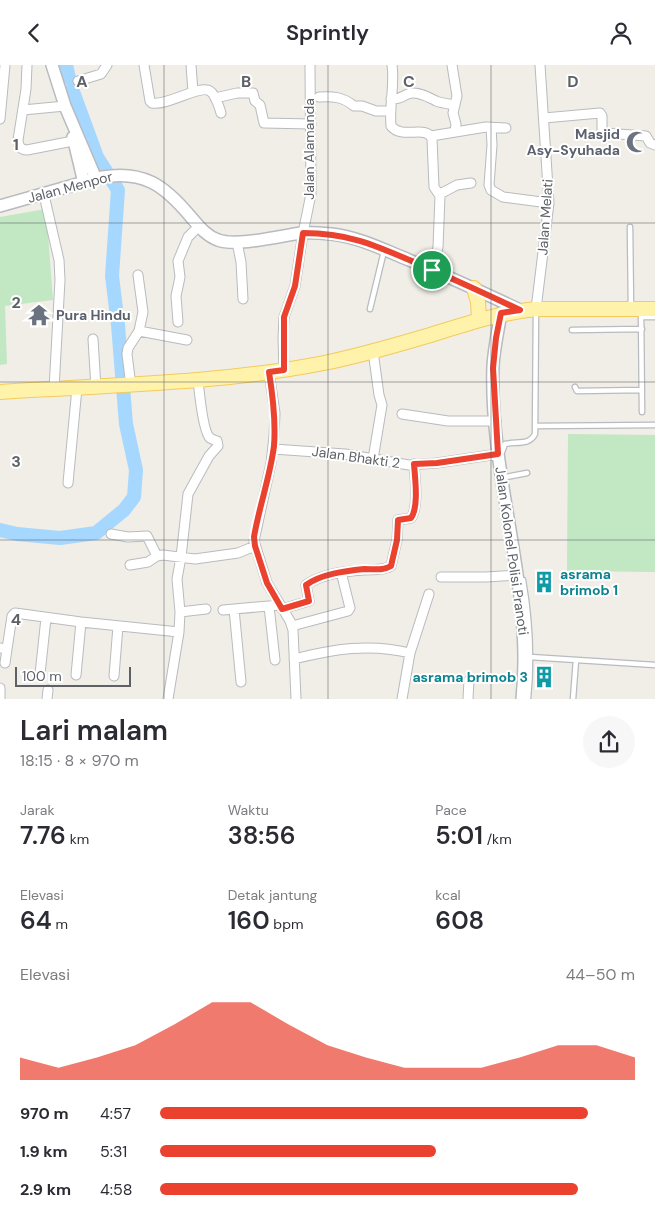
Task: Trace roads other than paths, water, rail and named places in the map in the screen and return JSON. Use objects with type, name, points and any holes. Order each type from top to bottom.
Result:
[{"type":"main road","points":[[474,288],[478,302],[478,319]]},
{"type":"main road","points":[[0,392],[124,386],[284,370],[330,362],[478,319],[520,310],[536,309],[561,312],[642,311]]},
{"type":"street","points":[[0,119],[5,65]]},
{"type":"street","points":[[27,65],[26,89],[18,141],[19,147],[23,150],[73,141]]},
{"type":"street","points":[[52,65],[74,128],[99,178]]},
{"type":"street","points":[[78,81],[101,74],[107,65]]},
{"type":"street","points":[[144,65],[152,103],[158,104],[175,100],[193,92],[209,91],[215,98],[221,113]]},
{"type":"street","points":[[191,65],[193,92]]},
{"type":"street","name":"Jalan Alamanda","points":[[284,370],[284,317],[295,286],[311,194],[310,65]]},
{"type":"street","points":[[392,65],[391,126],[394,129],[408,133],[427,133],[431,135],[491,127],[506,128]]},
{"type":"street","points":[[452,65],[456,96],[453,113],[456,122],[455,132]]},
{"type":"street","name":"Jalan Melati","points":[[536,309],[549,203],[540,65]]},
{"type":"street","points":[[215,98],[237,93],[253,93],[255,101],[260,105],[264,123],[310,124]]},
{"type":"street","points":[[391,99],[401,99],[408,94],[414,93],[455,105]]},
{"type":"street","points":[[319,97],[335,96],[348,101],[353,106],[362,106],[376,111],[391,111]]},
{"type":"street","points":[[23,110],[65,106]]},
{"type":"street","points":[[544,118],[600,113],[604,133],[646,136],[650,143],[655,145]]},
{"type":"street","points":[[491,127],[492,145],[489,185],[491,190],[503,197],[549,203]]},
{"type":"street","points":[[74,128],[73,141],[84,183]]},
{"type":"street","points":[[431,135],[434,157],[434,187],[440,195],[438,247],[432,270]]},
{"type":"street","name":"Jalan Menpor","points":[[3,203],[44,195],[99,178],[116,175],[136,176],[162,187],[199,226],[216,239],[237,242],[303,233],[345,236],[385,250],[520,310]]},
{"type":"street","points":[[440,195],[454,186],[471,183]]},
{"type":"street","points":[[44,195],[58,260],[60,280],[54,389]]},
{"type":"street","points":[[178,322],[176,296],[180,277],[178,261],[186,241],[199,226]]},
{"type":"street","points":[[237,242],[241,262],[243,299]]},
{"type":"street","points":[[124,386],[128,348],[139,331],[143,313],[138,275]]},
{"type":"street","name":"Jalan Kolonel Polisi Pranoti","points":[[501,313],[493,368],[498,454],[522,612],[525,656],[522,699]]},
{"type":"street","points":[[139,331],[187,340]]},
{"type":"street","points":[[93,339],[96,387]]},
{"type":"street","points":[[373,351],[382,405],[373,459]]},
{"type":"street","points":[[269,372],[274,413],[273,449],[255,535],[255,546],[276,606],[294,625],[296,699]]},
{"type":"street","points":[[168,699],[179,632],[180,612],[177,587],[188,494],[208,456],[218,446],[217,441],[210,438],[207,434],[198,380]]},
{"type":"street","points":[[68,483],[77,388]]},
{"type":"street","points":[[402,414],[448,421],[496,421]]},
{"type":"street","name":"Jalan Bhakti 2","points":[[273,449],[345,454],[414,464],[437,463],[498,454]]},
{"type":"street","points":[[223,610],[276,606],[309,601],[306,585],[310,581],[342,572],[382,569],[391,566],[397,540],[398,520],[411,518],[414,514],[414,464]]},
{"type":"street","points":[[111,534],[147,536],[157,556]]},
{"type":"street","points":[[130,565],[148,562],[157,556],[201,559],[238,553],[255,546]]},
{"type":"street","points":[[441,577],[517,575]]},
{"type":"street","points":[[294,625],[344,613],[349,610],[342,576]]},
{"type":"street","points":[[402,699],[410,653],[429,595]]},
{"type":"street","points":[[274,660],[276,606]]},
{"type":"street","points":[[180,612],[206,609]]},
{"type":"street","points":[[234,609],[241,682]]},
{"type":"street","points":[[6,663],[4,649],[13,614],[17,613],[46,618],[179,632]]},
{"type":"street","points":[[40,674],[46,618]]},
{"type":"street","points":[[76,675],[81,622]]},
{"type":"street","points":[[114,675],[118,626]]},
{"type":"street","points":[[294,659],[345,648],[396,649],[410,653]]},
{"type":"street","points":[[468,699],[469,680]]},
{"type":"street","points":[[0,688],[0,698]]},
{"type":"lane","points":[[630,227],[642,311],[642,412]]},
{"type":"lane","points":[[370,309],[385,250]]},
{"type":"lane","points":[[528,699],[530,657],[527,601],[502,450],[504,445],[531,440],[535,434],[536,309]]},
{"type":"lane","points":[[642,311],[655,317]]},
{"type":"lane","points":[[572,330],[642,329]]},
{"type":"lane","points":[[575,387],[577,391],[642,390]]},
{"type":"lane","points":[[535,426],[655,425]]},
{"type":"lane","points":[[506,477],[527,473]]},
{"type":"lane","points":[[530,657],[655,665]]},
{"type":"lane","points":[[573,699],[576,660]]},
{"type":"waterway","points":[[66,65],[69,78]]},
{"type":"waterway","points":[[0,530],[17,534],[60,538],[96,533],[124,510],[134,497],[136,470],[126,424],[112,276],[118,190],[97,157],[72,89]]},
{"type":"place","name":"Masjid Asy-Syuhada","points":[[637,142]]},
{"type":"place","name":"Pura Hindu","points":[[39,315]]},
{"type":"place","name":"asrama brimob 1","points":[[544,582]]},
{"type":"place","name":"asrama brimob 3","points":[[544,677]]}]
